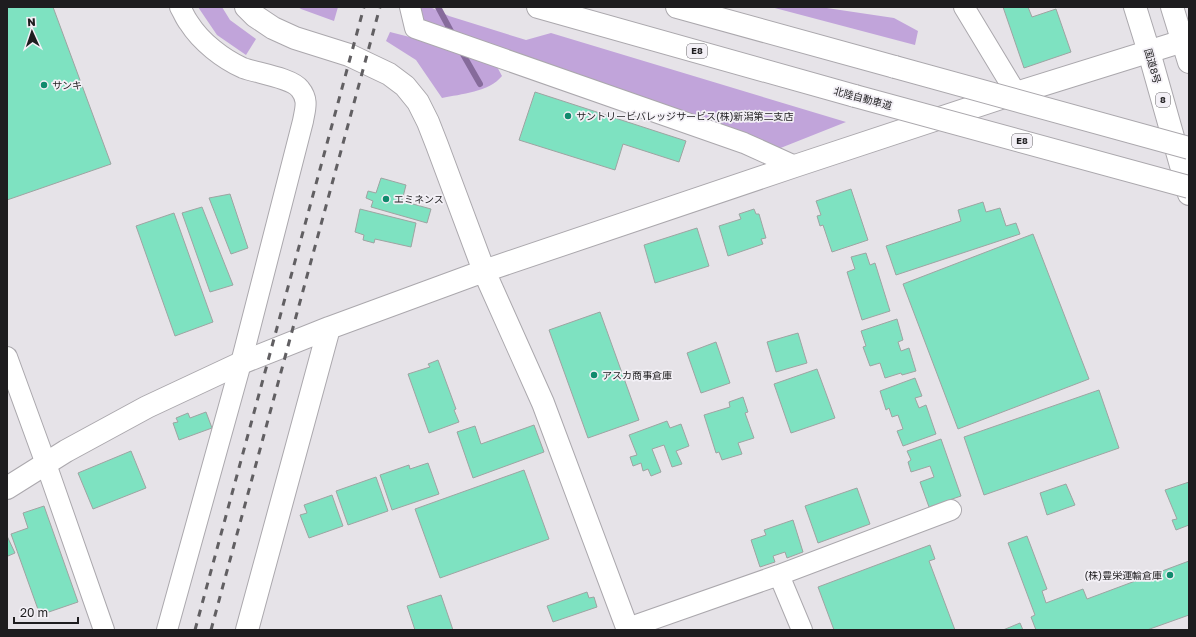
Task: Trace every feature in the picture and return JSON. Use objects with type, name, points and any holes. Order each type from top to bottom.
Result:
[{"type":"main road","points":[[246,7],[255,16],[273,28],[295,38],[350,55],[389,74],[405,86],[418,102],[428,122],[484,271],[543,403],[628,629]]},
{"type":"main road","name":"北陸自動車道","points":[[538,7],[855,96],[1189,187]]},
{"type":"main road","points":[[677,7],[1189,148]]},
{"type":"main road","name":"国道8号","points":[[1135,7],[1189,194]]},
{"type":"main road","points":[[1172,7],[1189,62]]},
{"type":"main road","points":[[7,488],[66,451],[147,407],[241,362],[329,328],[484,271],[795,166],[1016,93],[1183,41]]},
{"type":"main road","points":[[247,630],[329,328]]},
{"type":"street","points":[[167,630],[241,362],[303,121],[306,98],[299,87],[286,80],[243,68],[224,58],[189,24],[180,7]]},
{"type":"street","points":[[410,7],[415,28],[744,143],[795,166]]},
{"type":"street","points":[[964,7],[1016,93]]},
{"type":"street","points":[[7,357],[104,630]]},
{"type":"street","points":[[628,629],[779,575],[951,510]]},
{"type":"street","points":[[779,575],[802,630]]},
{"type":"shaded area","points":[[198,7],[222,7],[230,20],[256,39],[246,55],[217,35]]},
{"type":"shaded area","points":[[298,7],[338,7],[334,21]]},
{"type":"shaded area","points":[[417,7],[430,7],[449,16],[526,40],[551,33],[846,122],[778,149],[423,26]]},
{"type":"shaded area","points":[[771,7],[820,7],[894,18],[918,31],[915,45]]},
{"type":"shaded area","points":[[390,32],[441,45],[495,63],[502,76],[490,86],[474,92],[442,98],[416,60],[386,41]]},
{"type":"building","name":"サンキ","points":[[7,7],[53,7],[111,164],[7,200]]},
{"type":"building","points":[[1003,7],[1028,7],[1032,17],[1056,9],[1071,52],[1024,68]]},
{"type":"building","name":"サントリービバレッジサービス(株)新潟第二支店","points":[[535,92],[686,141],[679,162],[623,144],[615,170],[519,140]]},
{"type":"building","name":"エミネンス","points":[[381,178],[406,185],[402,201],[431,209],[427,223],[371,207],[373,201],[366,198],[368,191],[376,193]]},
{"type":"building","points":[[851,189],[868,240],[832,252],[823,225],[820,226],[817,216],[821,215],[816,201]]},
{"type":"building","points":[[230,194],[248,248],[231,254],[209,198]]},
{"type":"building","points":[[983,202],[986,212],[1000,208],[1006,226],[1016,223],[1020,234],[896,275],[886,246],[961,221],[958,210]]},
{"type":"building","points":[[202,207],[233,285],[210,292],[182,213]]},
{"type":"building","points":[[360,209],[416,223],[411,247],[375,239],[374,243],[363,240],[364,235],[355,232]]},
{"type":"building","points":[[754,209],[756,214],[759,214],[766,238],[761,239],[763,244],[728,256],[719,226],[741,219],[739,214]]},
{"type":"building","points":[[174,213],[213,322],[175,336],[136,226]]},
{"type":"building","points":[[697,228],[709,266],[655,283],[644,245]]},
{"type":"building","points":[[1033,234],[1089,379],[958,429],[903,284]]},
{"type":"building","points":[[866,253],[870,265],[875,263],[890,311],[862,320],[847,272],[855,269],[851,257]]},
{"type":"building","name":"アスカ商事倉庫","points":[[600,312],[639,420],[588,438],[549,330]]},
{"type":"building","points":[[897,319],[903,340],[898,342],[901,351],[909,348],[916,371],[902,375],[901,373],[885,378],[880,363],[870,366],[863,347],[866,346],[861,331]]},
{"type":"building","points":[[798,333],[807,363],[776,372],[767,342]]},
{"type":"building","points":[[716,342],[730,383],[701,393],[687,353]]},
{"type":"building","points":[[438,360],[456,409],[454,410],[459,422],[429,433],[408,374],[430,367],[428,364]]},
{"type":"building","points":[[817,369],[835,418],[791,433],[774,384]]},
{"type":"building","points":[[915,378],[922,396],[915,398],[919,408],[926,405],[936,434],[903,446],[897,431],[903,429],[898,415],[892,417],[889,408],[886,410],[880,391]]},
{"type":"building","points":[[1099,390],[1119,448],[984,495],[964,437]]},
{"type":"building","points":[[743,397],[748,412],[745,413],[754,438],[738,443],[742,454],[722,460],[719,452],[716,453],[704,415],[730,407],[729,402]]},
{"type":"building","points":[[206,412],[212,428],[179,440],[173,423],[178,422],[176,418],[188,413],[190,418]]},
{"type":"building","points":[[667,421],[670,428],[681,424],[689,446],[676,451],[682,464],[672,467],[664,445],[652,449],[661,472],[651,476],[648,469],[643,471],[641,463],[633,466],[630,457],[637,455],[629,435]]},
{"type":"building","points":[[534,425],[544,452],[473,478],[457,432],[475,426],[481,444]]},
{"type":"building","points":[[941,439],[961,496],[929,507],[920,482],[934,477],[930,466],[911,472],[908,462],[911,460],[907,451]]},
{"type":"building","points":[[131,451],[146,488],[93,509],[78,473]]},
{"type":"building","points":[[428,463],[439,494],[392,510],[380,475],[409,465],[410,469]]},
{"type":"building","points":[[524,470],[549,539],[440,578],[415,509]]},
{"type":"building","points":[[376,477],[388,511],[348,525],[336,491]]},
{"type":"building","points":[[1189,482],[1189,525],[1176,530],[1172,520],[1177,519],[1165,490]]},
{"type":"building","points":[[1066,484],[1075,505],[1047,515],[1040,493]]},
{"type":"building","points":[[857,488],[870,524],[818,543],[805,506]]},
{"type":"building","points":[[332,495],[343,526],[309,538],[300,515],[307,513],[304,505]]},
{"type":"building","points":[[44,506],[78,602],[40,615],[11,534],[28,528],[23,513]]},
{"type":"building","points":[[793,520],[803,552],[787,558],[785,552],[773,556],[775,562],[760,567],[751,540],[766,535],[764,530]]},
{"type":"building","points":[[7,536],[15,553],[8,556],[7,553]]},
{"type":"building","name":"(株)豊栄運輸倉庫","points":[[1027,536],[1047,589],[1042,591],[1046,603],[1083,589],[1087,599],[1189,561],[1189,615],[1147,630],[1036,630],[1031,617],[1035,615],[1008,543]]},
{"type":"building","points":[[930,545],[935,559],[929,561],[955,630],[834,630],[818,587]]},
{"type":"building","points":[[587,592],[589,598],[594,597],[597,607],[553,622],[547,606]]},
{"type":"building","points":[[441,595],[453,630],[415,630],[407,606]]},
{"type":"building","points":[[1020,623],[1023,630],[1003,630]]},
{"type":"waterway","points":[[438,7],[453,35]]},
{"type":"waterway","points":[[460,49],[480,84]]},
{"type":"railway","points":[[195,630],[364,7]]},
{"type":"railway","points":[[211,630],[380,7]]},
{"type":"place","name":"サンキ","points":[[44,85]]},
{"type":"place","name":"サントリービバレッジサービス(株)新潟第二支店","points":[[568,116]]},
{"type":"place","name":"エミネンス","points":[[386,199]]},
{"type":"place","name":"アスカ商事倉庫","points":[[594,375]]},
{"type":"place","name":"(株)豊栄運輸倉庫","points":[[1170,575]]}]
